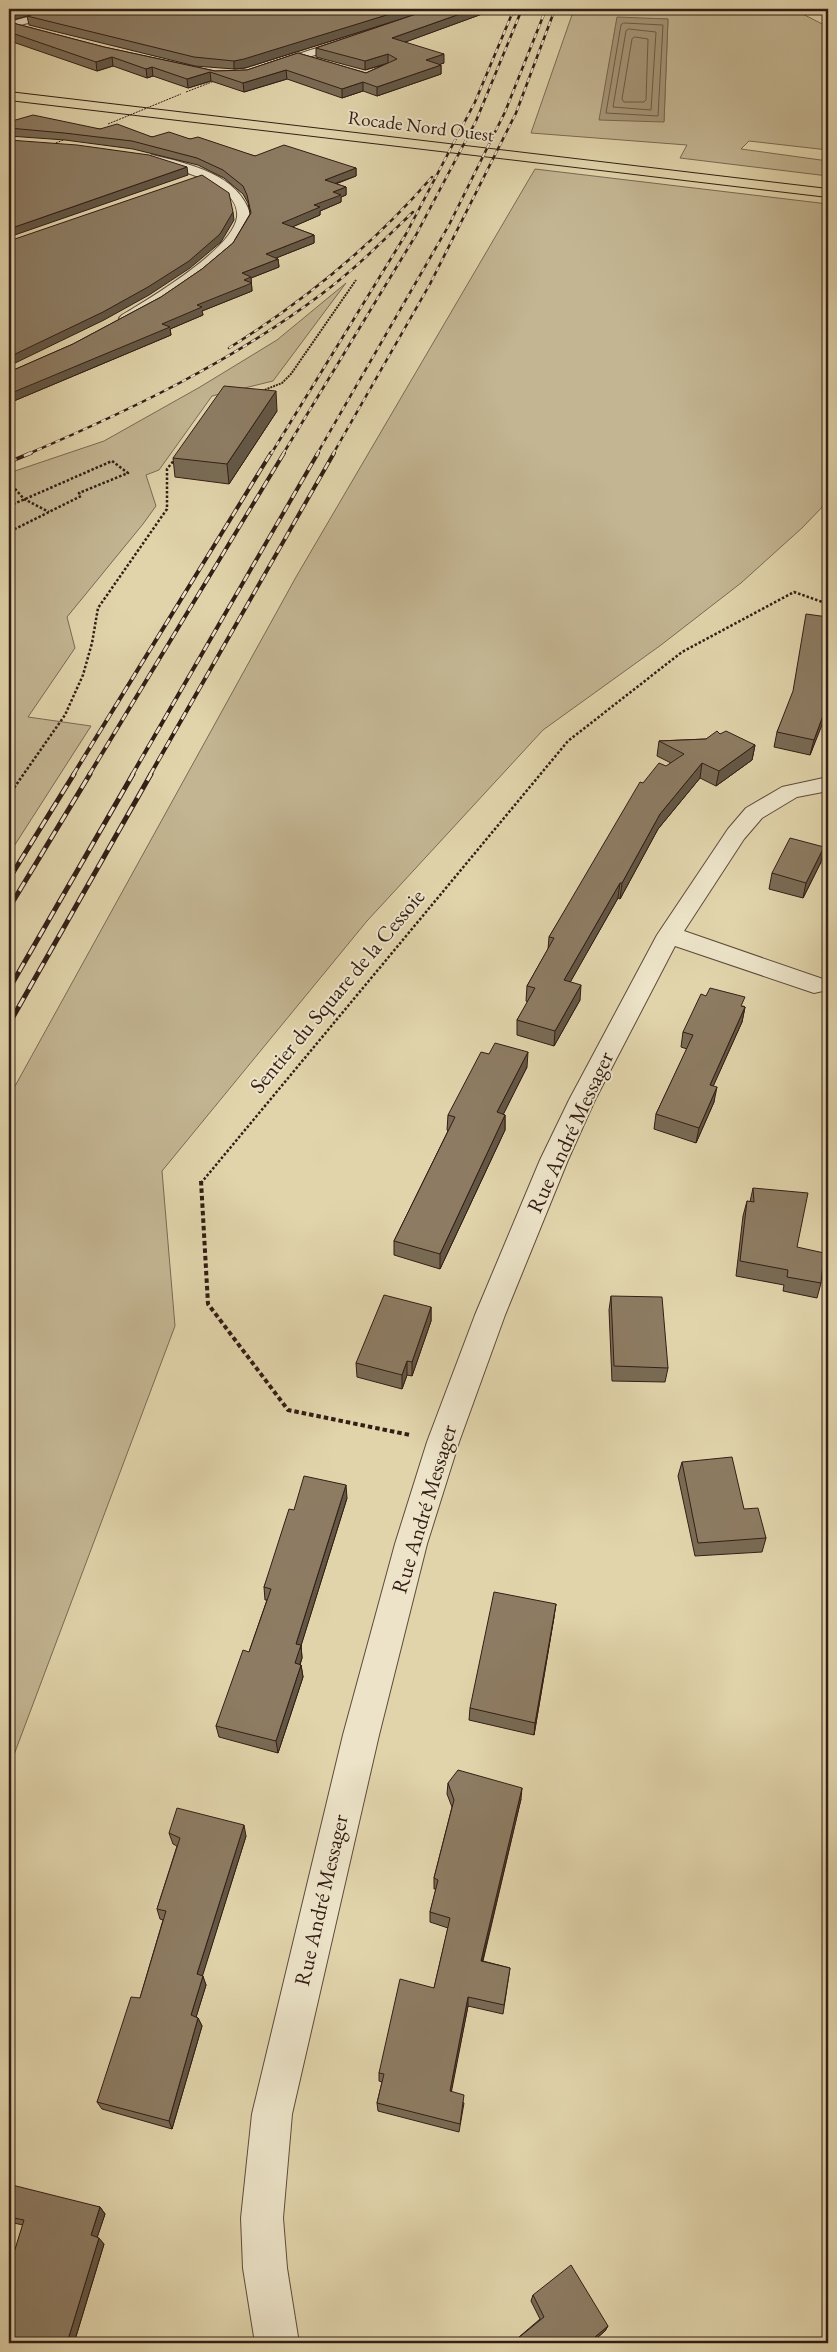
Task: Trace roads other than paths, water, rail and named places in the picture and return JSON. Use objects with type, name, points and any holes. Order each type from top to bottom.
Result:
[{"type":"highway","name":"Rocade Nord Ouest","points":[[9,86],[828,183]]},
{"type":"highway","name":"Rocade Nord Ouest","points":[[9,96],[828,194]]},
{"type":"street","points":[[9,25],[70,9]]},
{"type":"street","points":[[9,25],[31,31]]},
{"type":"street","points":[[224,76],[244,74],[364,36]]},
{"type":"street","points":[[299,57],[318,62]]},
{"type":"street","points":[[111,327],[182,283],[222,250],[240,229],[244,216],[242,204],[224,186],[205,175],[179,166],[137,157]]},
{"type":"street","points":[[187,182],[205,175]]},
{"type":"street","name":"Rue André Messager","points":[[277,2343],[265,2268],[262,2218],[272,2114],[363,1726],[411,1544],[443,1442],[490,1315],[554,1160],[582,1100],[669,935],[736,834],[754,813],[790,792],[828,784]]},
{"type":"street","points":[[669,935],[814,985]]},
{"type":"water","points":[[617,17],[668,19],[664,122],[599,120]]},
{"type":"railway","points":[[271,454],[406,234],[475,102],[514,9]]},
{"type":"railway","points":[[283,454],[416,235],[476,121],[522,9]]},
{"type":"railway","points":[[317,454],[449,225],[505,112],[546,9]]},
{"type":"railway","points":[[333,454],[430,284],[516,113],[555,9]]},
{"type":"railway","points":[[229,348],[285,311],[337,270],[386,226],[432,177]]},
{"type":"railway","points":[[28,454],[143,402],[253,341],[289,318],[335,284],[413,212]]},
{"type":"railway","points":[[9,462],[31,453]]},
{"type":"railway","points":[[73,775],[271,453]]},
{"type":"railway","points":[[89,775],[284,453]]},
{"type":"railway","points":[[132,775],[318,453]]},
{"type":"railway","points":[[150,775],[334,453]]},
{"type":"railway","points":[[9,879],[74,774]]},
{"type":"railway","points":[[9,908],[90,774]]},
{"type":"railway","points":[[9,989],[133,774]]},
{"type":"railway","points":[[9,1024],[151,774]]}]
